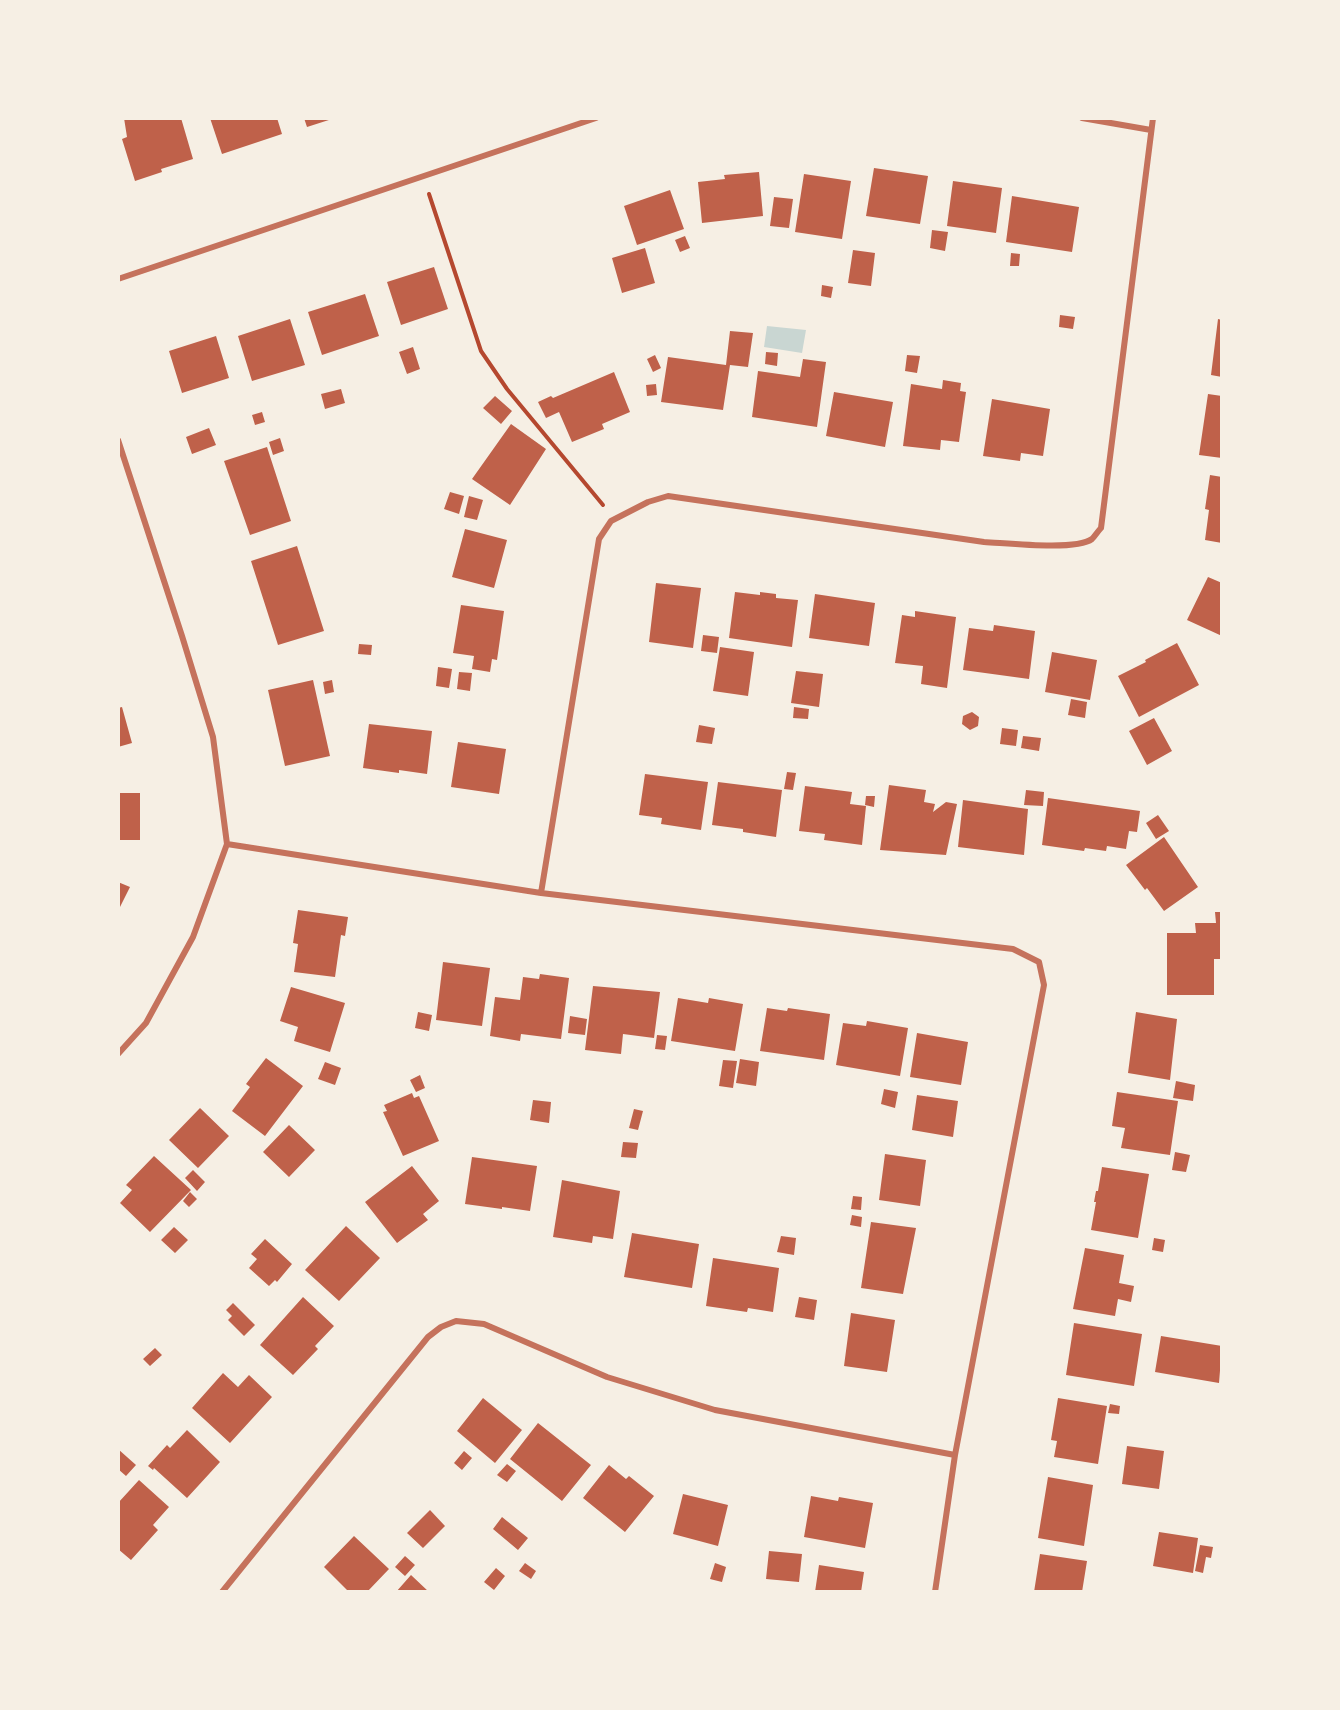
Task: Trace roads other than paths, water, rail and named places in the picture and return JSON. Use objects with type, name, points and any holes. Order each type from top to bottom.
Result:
[{"type":"street","points":[[118,279],[596,118]]},
{"type":"street","points":[[1082,118],[1151,130]]},
{"type":"street","points":[[541,893],[599,539],[611,521],[648,502],[668,496],[984,542],[1050,545],[1077,543],[1091,540],[1101,528],[1153,118]]},
{"type":"street","points":[[118,440],[183,636],[213,737],[227,844],[193,937],[146,1023],[118,1054]]},
{"type":"street","points":[[227,844],[541,893],[1013,949],[1038,962],[1044,985],[955,1455],[934,1592]]},
{"type":"street","points":[[222,1592],[428,1337],[441,1327],[456,1321],[483,1324],[607,1377],[715,1410],[955,1455]]}]
